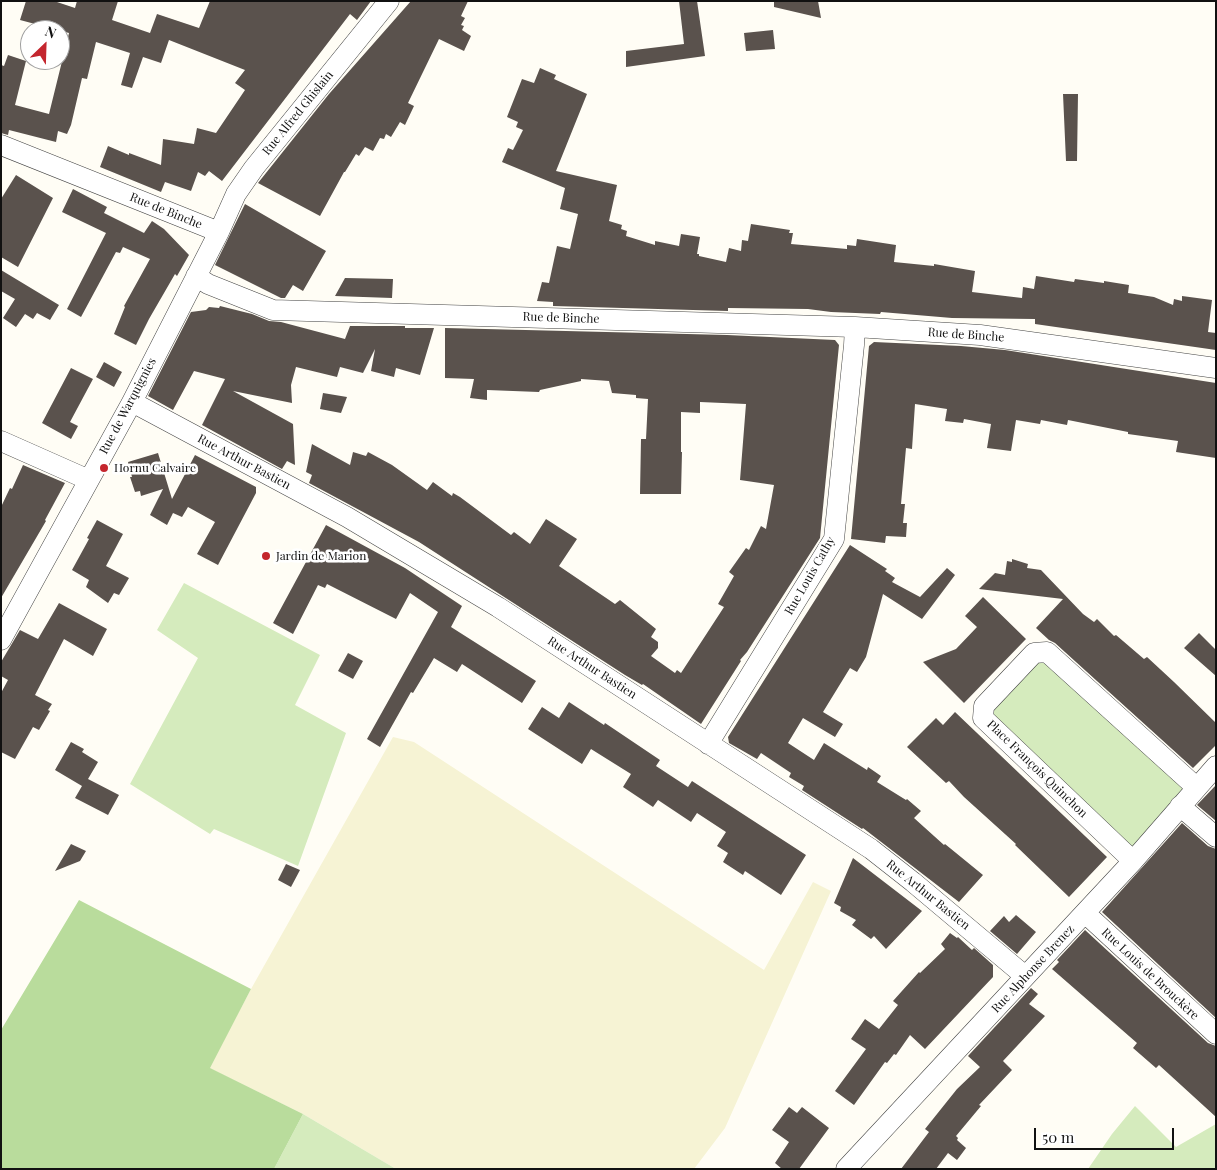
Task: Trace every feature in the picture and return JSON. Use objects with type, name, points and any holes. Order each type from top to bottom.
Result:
[{"type":"street","name":"Rue Alfred Ghislain","points":[[219,232],[236,194],[254,168],[389,1]]},
{"type":"street","name":"Rue de Binche","points":[[1,145],[219,232],[196,276],[208,284],[273,310],[855,327],[1018,339],[1216,368]]},
{"type":"street","name":"Rue de Warquignies","points":[[1,640],[132,402],[196,276]]},
{"type":"street","name":"Rue Louis Cathy","points":[[708,744],[834,539],[855,327]]},
{"type":"street","name":"Rue Arthur Bastien","points":[[132,402],[347,517],[490,602],[871,849],[1025,976]]},
{"type":"street","points":[[1,441],[89,480]]},
{"type":"street","name":"Place François Quinchon","points":[[1133,861],[983,718],[984,706],[1034,652],[1047,652],[1196,787]]},
{"type":"street","name":"Rue Alphonse Brenez","points":[[846,1169],[1133,861],[1216,766]]},
{"type":"street","points":[[1180,806],[1216,837]]},
{"type":"street","name":"Rue Louis de Brouckère","points":[[1085,913],[1216,1034]]},
{"type":"shaded area","points":[[393,737],[414,742],[764,970],[813,882],[831,891],[725,1128],[694,1169],[396,1169],[303,1114],[209,1068],[251,989]]},
{"type":"green space","points":[[184,583],[320,655],[295,705],[346,733],[298,866],[214,829],[210,834],[130,784],[198,658],[157,630]]},
{"type":"green space","points":[[1034,653],[1196,787],[1133,861],[984,706]]},
{"type":"green space","points":[[79,900],[251,989],[210,1068],[303,1114],[274,1169],[1,1169],[1,1030]]},
{"type":"green space","points":[[1135,1106],[1176,1147],[1216,1124],[1216,1169],[1088,1169],[1112,1134]]},
{"type":"green space","points":[[303,1114],[396,1169],[274,1169]]},
{"type":"building","points":[[26,1],[54,1],[75,8],[77,1],[118,1],[112,20],[150,33],[157,14],[199,28],[210,1],[371,1],[357,20],[350,14],[222,181],[209,171],[205,176],[198,172],[191,191],[165,182],[161,192],[100,167],[108,146],[161,165],[163,139],[194,144],[197,128],[216,133],[245,90],[235,83],[245,70],[169,40],[161,63],[143,57],[132,88],[121,85],[130,53],[96,42],[87,79],[82,78],[71,125],[67,134],[58,131],[56,142],[9,130],[8,135],[1,133],[1,65],[4,66],[8,55],[20,59],[20,70],[24,70],[15,105],[49,114],[60,70],[70,70],[70,20],[20,20]]},
{"type":"building","points":[[411,1],[468,1],[461,16],[465,18],[461,25],[464,26],[462,30],[471,36],[464,51],[439,39],[408,103],[414,106],[405,125],[400,122],[391,137],[386,134],[384,139],[380,138],[373,151],[365,147],[359,156],[356,154],[320,216],[258,183],[329,94]]},
{"type":"building","points":[[679,1],[697,1],[705,56],[626,67],[626,51],[684,44]]},
{"type":"building","points":[[774,1],[818,1],[821,18],[774,7]]},
{"type":"building","points":[[773,30],[775,49],[746,51],[744,33]]},
{"type":"building","points":[[540,68],[556,75],[554,79],[587,94],[556,171],[617,185],[609,221],[622,225],[621,229],[627,231],[626,236],[655,245],[655,241],[679,246],[681,234],[700,237],[697,254],[699,256],[726,262],[729,248],[741,251],[742,240],[748,241],[751,224],[790,230],[789,233],[793,233],[791,244],[847,249],[847,245],[856,246],[857,239],[896,245],[894,262],[934,266],[934,264],[975,271],[972,292],[1022,298],[1023,287],[1034,289],[1036,276],[1074,282],[1075,279],[1129,285],[1128,293],[1154,297],[1173,305],[1174,299],[1182,301],[1182,296],[1212,300],[1208,332],[1216,333],[1216,350],[1035,324],[1035,319],[952,318],[881,312],[880,314],[831,312],[808,309],[728,308],[728,311],[553,306],[553,302],[537,301],[542,282],[549,283],[557,246],[570,249],[578,214],[560,209],[565,188],[502,162],[508,148],[513,150],[523,130],[516,127],[518,122],[507,117],[522,79],[534,83]]},
{"type":"building","points":[[1063,94],[1078,94],[1077,161],[1066,161]]},
{"type":"building","points":[[16,175],[53,198],[18,267],[1,257],[1,199]]},
{"type":"building","points":[[73,189],[107,207],[104,213],[144,233],[152,221],[164,229],[189,255],[177,276],[175,274],[136,345],[114,334],[124,306],[150,259],[123,247],[120,253],[116,252],[81,317],[67,309],[106,233],[62,212]]},
{"type":"building","points":[[245,204],[326,251],[303,291],[293,285],[285,298],[281,298],[215,265]]},
{"type":"building","points":[[1,270],[59,305],[50,320],[37,313],[33,319],[25,314],[16,327],[3,318],[15,299],[1,291]]},
{"type":"building","points":[[345,278],[393,279],[392,298],[335,296]]},
{"type":"building","points":[[220,306],[252,314],[269,321],[281,322],[345,339],[350,326],[434,328],[420,375],[396,368],[394,377],[371,371],[375,349],[363,373],[340,367],[337,377],[296,367],[291,385],[292,403],[233,391],[293,424],[295,465],[287,461],[282,469],[202,425],[225,379],[194,371],[173,410],[148,396],[191,312],[206,310],[209,307],[219,308]]},
{"type":"building","points":[[445,328],[727,335],[835,340],[839,345],[820,538],[740,660],[701,724],[643,684],[625,675],[419,542],[309,483],[312,475],[306,472],[312,444],[350,465],[353,452],[366,456],[368,452],[392,465],[427,490],[433,482],[452,496],[453,493],[511,535],[514,532],[530,544],[546,519],[577,539],[559,566],[615,604],[620,600],[656,629],[651,637],[658,642],[658,648],[651,656],[675,673],[677,670],[681,673],[724,607],[718,604],[734,576],[729,572],[746,548],[749,550],[761,526],[766,529],[774,485],[740,480],[746,404],[700,402],[700,413],[681,412],[681,494],[640,494],[641,439],[646,439],[648,399],[636,398],[636,395],[612,393],[609,381],[581,379],[581,381],[540,390],[539,392],[487,390],[487,400],[470,398],[474,379],[445,378]]},
{"type":"building","points":[[874,342],[1005,350],[1216,383],[1216,458],[1176,452],[1178,441],[1128,434],[1128,432],[1068,420],[1067,425],[1041,420],[1040,424],[1016,420],[1011,451],[987,448],[991,424],[964,419],[963,423],[945,421],[947,409],[915,404],[912,449],[906,448],[901,504],[905,504],[903,523],[907,523],[906,537],[886,536],[885,543],[851,539],[869,346]]},
{"type":"building","points":[[104,362],[122,372],[114,387],[96,377]]},
{"type":"building","points":[[71,368],[93,379],[70,422],[78,426],[71,439],[42,423]]},
{"type":"building","points":[[323,393],[347,397],[341,413],[320,409]]},
{"type":"building","points":[[158,453],[172,499],[195,455],[256,487],[256,493],[218,565],[197,554],[215,522],[188,507],[182,517],[173,513],[167,525],[150,515],[163,489],[141,496],[140,491],[135,492],[128,462]]},
{"type":"building","points":[[23,465],[65,483],[46,521],[1,598],[1,507]]},
{"type":"building","points":[[97,520],[123,534],[106,566],[129,578],[119,595],[114,593],[108,603],[86,587],[89,580],[72,570]]},
{"type":"building","points":[[326,525],[405,568],[462,606],[451,627],[536,681],[522,703],[462,664],[457,672],[434,658],[413,693],[411,692],[380,747],[367,739],[438,612],[410,593],[396,619],[327,584],[325,588],[318,585],[293,634],[273,623]]},
{"type":"building","points":[[850,545],[887,569],[885,571],[895,578],[892,582],[920,597],[947,568],[955,575],[922,619],[883,594],[866,657],[857,672],[850,668],[823,712],[843,724],[835,737],[803,718],[788,743],[814,760],[824,743],[867,770],[868,767],[881,776],[877,782],[907,799],[921,811],[914,818],[944,845],[983,875],[959,902],[863,828],[802,790],[804,786],[789,777],[791,773],[761,753],[757,759],[729,743],[728,737]]},
{"type":"building","points":[[1012,559],[1028,564],[1027,568],[1041,570],[1083,614],[1094,622],[1097,619],[1114,636],[1116,635],[1144,659],[1147,657],[1216,723],[1216,745],[1193,768],[1036,628],[1063,599],[979,589],[995,573],[1005,575],[1007,561],[1012,562]]},
{"type":"building","points":[[983,597],[1026,639],[964,703],[923,662],[956,649],[977,627],[965,616]]},
{"type":"building","points":[[59,603],[107,629],[93,656],[64,639],[35,695],[52,704],[48,710],[50,711],[39,730],[33,727],[15,759],[1,752],[1,693],[8,680],[1,676],[1,662],[20,630],[38,639]]},
{"type":"building","points":[[1199,633],[1216,650],[1216,676],[1184,648]]},
{"type":"building","points":[[348,653],[363,661],[353,679],[338,671]]},
{"type":"building","points":[[569,702],[604,725],[605,723],[660,760],[656,766],[688,787],[692,781],[806,855],[781,895],[745,871],[743,875],[723,862],[728,853],[717,846],[726,832],[697,813],[691,822],[658,800],[653,807],[623,787],[631,774],[591,749],[582,764],[528,729],[542,707],[559,718]]},
{"type":"building","points":[[955,712],[1107,857],[1069,897],[949,781],[946,783],[907,747],[936,718],[943,725]]},
{"type":"building","points":[[71,742],[84,749],[82,752],[98,762],[88,779],[119,795],[108,815],[75,798],[82,786],[55,770]]},
{"type":"building","points":[[1216,785],[1216,821],[1197,805]]},
{"type":"building","points":[[1182,823],[1208,846],[1216,849],[1216,1018],[1102,912]]},
{"type":"building","points":[[71,844],[86,851],[80,861],[55,871]]},
{"type":"building","points":[[853,858],[922,911],[886,949],[874,936],[871,939],[852,925],[856,920],[840,911],[841,907],[834,903]]},
{"type":"building","points":[[286,864],[300,870],[291,887],[278,880]]},
{"type":"building","points":[[1016,915],[1036,932],[1017,954],[990,931],[1004,916],[1009,922]]},
{"type":"building","points":[[1085,930],[1208,1043],[1216,1046],[1216,1117],[1159,1065],[1156,1068],[1133,1048],[1137,1043],[1052,969],[1059,962],[1057,960]]},
{"type":"building","points":[[950,933],[958,937],[972,950],[974,948],[993,965],[993,977],[925,1049],[910,1035],[896,1055],[894,1054],[887,1063],[885,1062],[854,1105],[835,1091],[866,1049],[851,1039],[865,1019],[879,1029],[898,1005],[893,1001],[919,972],[945,949],[941,944]]},
{"type":"building","points":[[1031,988],[1038,994],[1029,1004],[1045,1016],[1003,1061],[1012,1070],[979,1105],[981,1106],[956,1136],[957,1140],[966,1148],[957,1160],[948,1153],[936,1169],[901,1169],[929,1132],[925,1129],[957,1089],[980,1067],[968,1056]]},
{"type":"building","points":[[789,1107],[797,1113],[802,1107],[829,1128],[799,1169],[782,1169],[775,1163],[789,1142],[772,1130]]},
{"type":"place","name":"Hornu Calvaire","points":[[104,468]]},
{"type":"place","name":"Jardin de Marion","points":[[266,556]]}]
